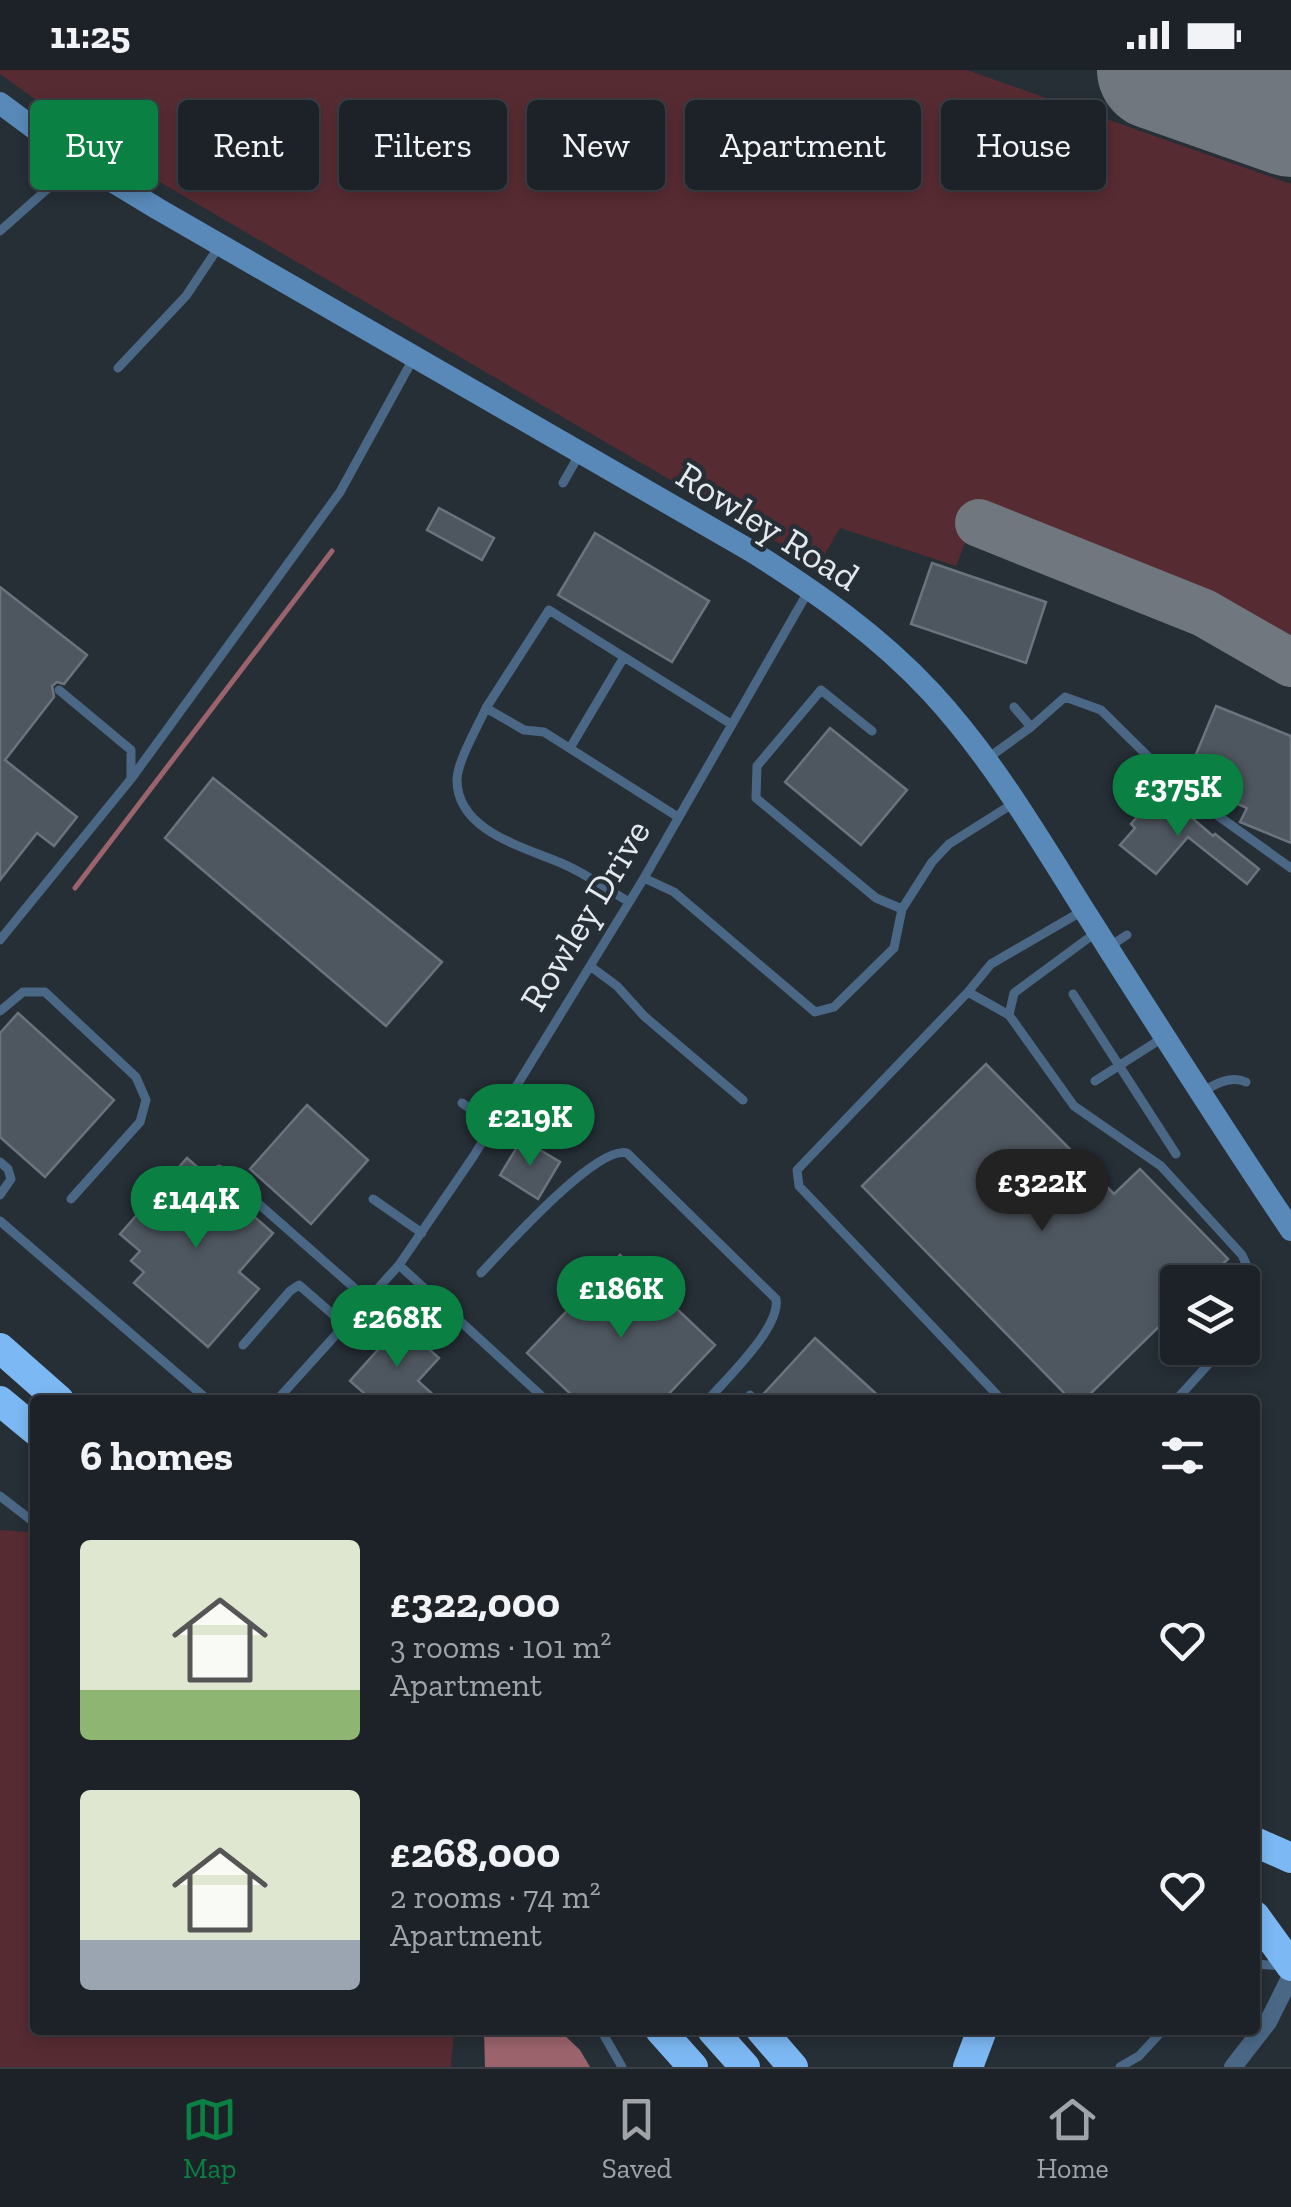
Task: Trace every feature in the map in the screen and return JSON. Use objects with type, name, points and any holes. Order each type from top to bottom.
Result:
[{"type":"highway","points":[[0,1348],[53,1395]]},
{"type":"highway","points":[[0,1400],[30,1426]]},
{"type":"highway","points":[[1260,1844],[1291,1858]]},
{"type":"highway","points":[[1260,1923],[1291,1966]]},
{"type":"highway","points":[[664,2035],[693,2067]]},
{"type":"highway","points":[[716,2035],[745,2067]]},
{"type":"highway","points":[[765,2035],[793,2067]]},
{"type":"highway","points":[[968,2067],[980,2035]]},
{"type":"street","name":"Rowley Road","points":[[0,103],[30,125]]},
{"type":"street","name":"Rowley Road","points":[[127,190],[810,588],[858,624],[907,669],[1017,801],[1084,910],[1111,938],[1164,1037],[1291,1230]]},
{"type":"street","points":[[1260,2032],[1291,1976]]},
{"type":"street","points":[[1233,2067],[1258,2035]]},
{"type":"lane","points":[[0,231],[46,190]]},
{"type":"lane","points":[[118,368],[186,296],[219,245]]},
{"type":"lane","points":[[0,940],[131,779],[340,492],[414,357]]},
{"type":"lane","points":[[563,483],[580,453]]},
{"type":"lane","name":"Rowley Drive","points":[[282,1395],[400,1265],[493,1126],[644,878],[810,588]]},
{"type":"lane","points":[[629,902],[564,864],[481,826],[467,812],[458,795],[456,776],[486,708],[548,610],[731,724]]},
{"type":"lane","points":[[570,748],[624,657]]},
{"type":"lane","points":[[59,690],[131,750],[131,779]]},
{"type":"lane","points":[[872,731],[821,690],[757,766],[756,798],[876,898],[902,909]]},
{"type":"lane","points":[[986,760],[1065,697],[1100,710],[1182,790],[1290,868]]},
{"type":"lane","points":[[486,708],[524,730],[544,732],[678,817]]},
{"type":"lane","points":[[1014,708],[1032,727]]},
{"type":"lane","points":[[644,878],[674,892],[815,1012],[834,1007],[894,948],[902,909],[932,862],[949,844],[1017,801]]},
{"type":"lane","points":[[997,1395],[799,1186],[797,1170],[991,964],[1084,910]]},
{"type":"lane","points":[[1009,1015],[1014,993],[1111,938]]},
{"type":"lane","points":[[590,966],[618,986],[644,1016],[743,1100]]},
{"type":"lane","points":[[0,1010],[24,992],[45,992],[136,1077],[146,1100],[140,1122],[71,1199]]},
{"type":"lane","points":[[968,992],[1009,1015],[1074,1106],[1162,1166],[1246,1265]]},
{"type":"lane","points":[[1073,994],[1176,1154]]},
{"type":"lane","points":[[1095,1081],[1164,1037]]},
{"type":"lane","points":[[1200,1093],[1238,1078],[1246,1082]]},
{"type":"lane","points":[[462,1103],[493,1126]]},
{"type":"lane","points":[[481,1274],[556,1195],[614,1152],[627,1153],[776,1299],[778,1308],[769,1328],[712,1395]]},
{"type":"lane","points":[[0,1162],[11,1179],[0,1196]]},
{"type":"lane","points":[[219,1169],[368,1300]]},
{"type":"lane","points":[[373,1199],[422,1233]]},
{"type":"lane","points":[[0,1221],[202,1395]]},
{"type":"lane","points":[[400,1265],[541,1395]]},
{"type":"lane","points":[[243,1345],[298,1285],[345,1325]]},
{"type":"lane","points":[[1180,1395],[1207,1365]]},
{"type":"lane","points":[[0,1496],[30,1519]]},
{"type":"lane","points":[[1260,1964],[1291,1966]]},
{"type":"lane","points":[[604,2035],[622,2067]]},
{"type":"lane","points":[[1120,2067],[1139,2056],[1158,2035]]},
{"type":"shaded area","points":[[0,70],[967,70],[1052,100],[941,100],[941,190],[1106,190],[1106,119],[1291,184],[1291,637],[979,508],[956,566],[840,528],[818,566],[158,181],[158,100],[36,100],[0,74]]},
{"type":"shaded area","points":[[0,1530],[30,1534],[30,2035],[454,2035],[451,2067],[0,2067]]},
{"type":"shaded area","points":[[484,2035],[564,2035],[590,2067],[485,2067]]},
{"type":"building","points":[[439,508],[494,538],[482,560],[427,530]]},
{"type":"building","points":[[595,533],[709,601],[672,662],[558,595]]},
{"type":"building","points":[[932,563],[1046,602],[1026,663],[911,624]]},
{"type":"building","points":[[0,587],[87,655],[64,684],[57,682],[52,686],[54,697],[5,760],[77,817],[54,846],[37,833],[0,880]]},
{"type":"building","points":[[1216,706],[1291,736],[1291,843],[1240,822],[1247,808],[1185,781]]},
{"type":"building","points":[[830,728],[907,790],[861,845],[785,782]]},
{"type":"building","points":[[213,778],[442,962],[386,1026],[165,838]]},
{"type":"building","points":[[1160,790],[1259,869],[1247,884],[1188,837],[1156,874],[1120,845],[1135,828],[1131,824]]},
{"type":"building","points":[[18,1013],[114,1100],[45,1177],[0,1137],[0,1033]]},
{"type":"building","points":[[986,1064],[1114,1194],[1140,1169],[1228,1259],[1222,1265],[1160,1265],[1160,1326],[1089,1395],[1066,1395],[862,1186]]},
{"type":"building","points":[[307,1105],[368,1160],[311,1224],[250,1169]]},
{"type":"building","points":[[522,1139],[560,1162],[538,1199],[500,1175]]},
{"type":"building","points":[[187,1158],[273,1233],[239,1272],[259,1289],[208,1347],[134,1283],[144,1272],[131,1261],[140,1251],[120,1234]]},
{"type":"building","points":[[620,1255],[715,1345],[668,1395],[572,1395],[527,1353]]},
{"type":"building","points":[[401,1324],[439,1358],[418,1381],[433,1395],[364,1395],[350,1381]]},
{"type":"building","points":[[815,1338],[878,1395],[763,1395]]},
{"type":"waterway","points":[[75,888],[332,551]]},
{"type":"taxiway","points":[[979,523],[1204,613],[1291,663]]},
{"type":"runway","points":[[1157,70],[1291,117]]}]
